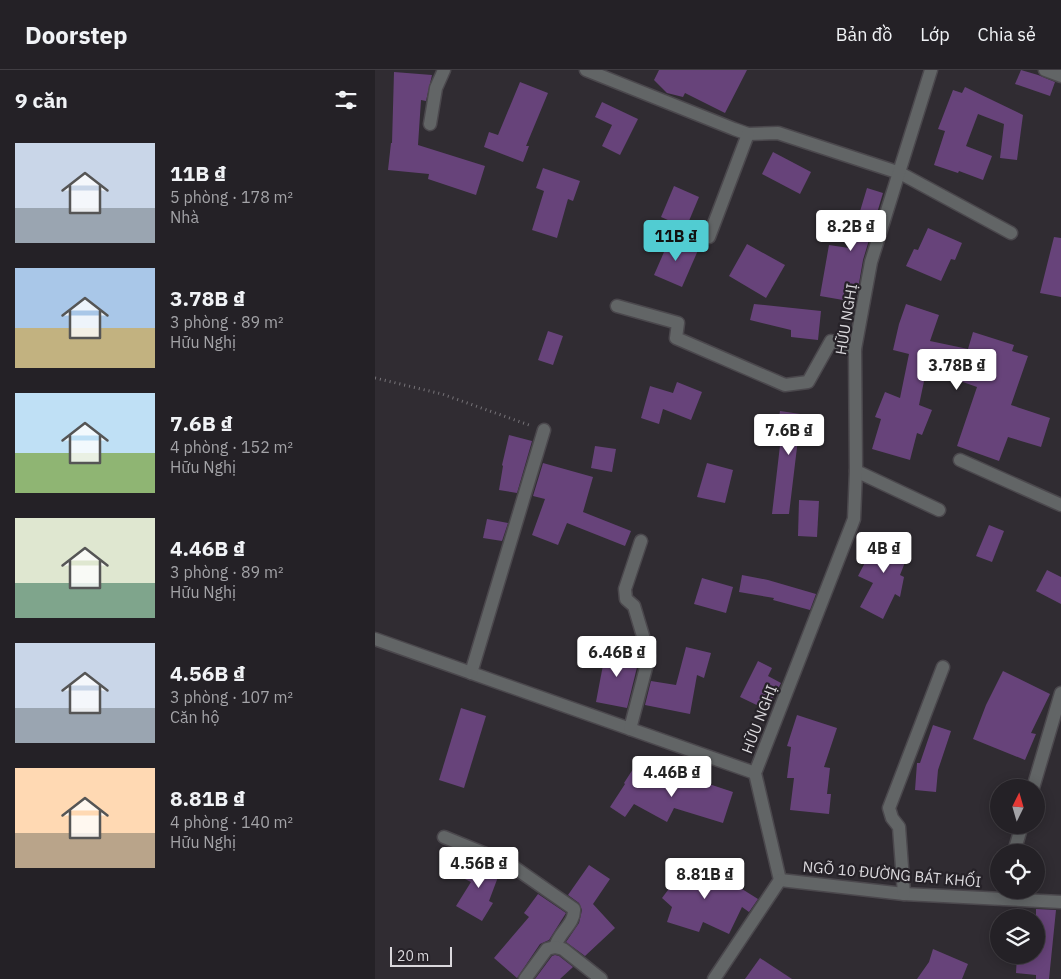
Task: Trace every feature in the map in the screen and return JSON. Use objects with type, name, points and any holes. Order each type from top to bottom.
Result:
[{"type":"street","points":[[430,124],[436,88],[444,70]]},
{"type":"street","points":[[586,70],[749,134],[778,133],[900,173],[1011,233]]},
{"type":"street","name":"HỮU NGHỊ","points":[[780,880],[755,773],[854,518],[856,471],[855,349],[871,262],[931,70]]},
{"type":"street","points":[[1045,70],[1061,76]]},
{"type":"street","points":[[709,237],[749,134]]},
{"type":"street","points":[[617,306],[679,322],[676,338],[785,385],[808,382],[831,341],[855,349]]},
{"type":"street","points":[[471,673],[543,430]]},
{"type":"street","points":[[960,460],[1061,505]]},
{"type":"street","points":[[856,471],[939,510]]},
{"type":"street","points":[[630,729],[649,656],[634,606],[626,599],[625,589],[641,541]]},
{"type":"street","name":"HỮU NGHỊ","points":[[375,640],[755,773]]},
{"type":"street","points":[[903,894],[899,827],[892,818],[889,808],[943,666]]},
{"type":"street","points":[[1036,779],[1061,693]]},
{"type":"street","points":[[444,837],[508,863],[574,909],[571,922],[555,946]]},
{"type":"street","points":[[713,979],[780,880]]},
{"type":"street","name":"NGÕ 10 ĐƯỜNG BÁT KHỐI","points":[[780,880],[903,894],[990,895]]},
{"type":"street","name":"NGÕ 10 ĐƯỜNG BÁT KHỐI","points":[[1035,899],[1061,902]]},
{"type":"street","points":[[525,979],[547,949],[555,946],[563,949],[601,979]]},
{"type":"path","points":[[375,378],[450,397],[543,430]]},
{"type":"building","points":[[659,70],[747,70],[725,113],[685,93],[683,97],[667,93],[654,80]]},
{"type":"building","points":[[1021,70],[1055,82],[1050,96],[1015,84]]},
{"type":"building","points":[[394,72],[432,75],[426,101],[421,100],[418,145],[485,166],[476,195],[428,179],[429,174],[388,170],[392,143]]},
{"type":"building","points":[[520,82],[548,93],[526,146],[529,146],[523,162],[484,147],[489,132],[498,135]]},
{"type":"building","points":[[965,87],[1023,115],[1017,160],[1000,158],[1004,124],[978,114],[966,146],[992,156],[983,180],[959,171],[958,173],[934,165],[945,131],[938,129],[953,90],[962,93]]},
{"type":"building","points":[[602,102],[638,119],[620,155],[602,146],[612,125],[595,117]]},
{"type":"building","points":[[773,152],[811,172],[800,194],[762,174]]},
{"type":"building","points":[[543,168],[580,181],[573,201],[568,199],[557,238],[532,230],[544,191],[536,188]]},
{"type":"building","points":[[674,186],[699,197],[686,228],[661,217]]},
{"type":"building","points":[[867,188],[883,193],[863,260],[858,289],[845,287],[843,300],[820,296],[829,245],[849,248]]},
{"type":"building","points":[[928,228],[962,243],[955,260],[951,259],[941,281],[906,266],[914,249],[918,250]]},
{"type":"building","points":[[671,236],[699,248],[682,287],[654,275]]},
{"type":"building","points":[[1054,237],[1061,238],[1061,297],[1040,293]]},
{"type":"building","points":[[747,244],[785,265],[766,298],[729,276]]},
{"type":"building","points":[[754,304],[821,311],[818,340],[791,337],[791,330],[750,320]]},
{"type":"building","points":[[906,304],[939,315],[930,341],[968,349],[973,332],[1014,345],[1012,351],[1028,356],[1011,405],[1050,418],[1041,447],[1008,437],[999,461],[957,446],[977,387],[960,381],[962,374],[927,367],[919,405],[932,410],[922,435],[917,433],[910,460],[872,449],[881,419],[875,417],[885,392],[900,398],[909,354],[893,350]]},
{"type":"building","points":[[548,331],[563,336],[553,365],[538,360]]},
{"type":"building","points":[[677,382],[702,392],[691,420],[663,409],[659,424],[641,418],[650,386],[673,393]]},
{"type":"building","points":[[780,411],[814,416],[811,441],[798,439],[789,514],[772,514],[781,437],[776,436]]},
{"type":"building","points":[[509,435],[532,441],[517,493],[499,490],[502,465]]},
{"type":"building","points":[[595,446],[616,449],[612,472],[591,468]]},
{"type":"building","points":[[543,463],[593,477],[583,512],[631,531],[625,546],[567,523],[558,545],[532,535],[545,499],[533,496]]},
{"type":"building","points":[[707,463],[733,470],[725,503],[697,497]]},
{"type":"building","points":[[799,500],[819,501],[817,537],[798,536]]},
{"type":"building","points":[[487,519],[508,523],[502,541],[483,538]]},
{"type":"building","points":[[989,525],[1004,531],[992,562],[976,556]]},
{"type":"building","points":[[875,534],[911,547],[900,575],[904,577],[900,597],[895,594],[883,619],[860,607],[873,583],[858,576],[871,551],[869,550]]},
{"type":"building","points":[[1047,570],[1061,577],[1061,604],[1036,591]]},
{"type":"building","points":[[742,575],[768,580],[816,594],[810,610],[773,600],[774,598],[739,592]]},
{"type":"building","points":[[702,578],[733,587],[726,613],[694,604]]},
{"type":"building","points":[[686,647],[711,653],[704,678],[697,675],[690,714],[645,705],[651,681],[676,685]]},
{"type":"building","points":[[606,649],[640,655],[627,708],[596,702]]},
{"type":"building","points":[[758,661],[772,668],[768,676],[781,683],[767,710],[740,697]]},
{"type":"building","points":[[1003,671],[1050,694],[1031,733],[1036,734],[1025,760],[973,739],[986,705]]},
{"type":"building","points":[[461,708],[486,716],[464,788],[439,780]]},
{"type":"building","points":[[797,715],[837,728],[824,767],[830,768],[827,794],[831,794],[829,814],[790,810],[794,778],[787,778],[791,747],[787,746]]},
{"type":"building","points":[[933,725],[951,731],[938,770],[936,792],[915,790],[917,763],[920,763]]},
{"type":"building","points":[[633,769],[670,789],[675,780],[691,788],[694,779],[733,792],[723,823],[674,808],[667,822],[634,804],[625,817],[610,807]]},
{"type":"building","points":[[473,858],[501,869],[489,901],[493,903],[482,921],[456,906],[471,882],[465,879]]},
{"type":"building","points":[[692,858],[732,887],[734,884],[758,899],[749,912],[742,907],[729,934],[703,922],[699,932],[667,922],[672,907],[662,898]]},
{"type":"building","points":[[589,865],[610,879],[593,904],[615,928],[585,956],[566,942],[579,923],[582,910],[579,903],[568,895]]},
{"type":"building","points":[[538,894],[566,913],[549,940],[540,944],[517,978],[494,958],[529,917],[524,913]]},
{"type":"building","points":[[1045,909],[1056,910],[1049,979],[1036,979],[1036,975],[1016,973],[1016,964],[1045,964]]},
{"type":"building","points":[[933,949],[968,964],[962,979],[917,979],[929,962]]},
{"type":"building","points":[[555,955],[573,967],[560,979],[535,979],[552,956]]},
{"type":"building","points":[[760,958],[792,979],[745,979]]}]
